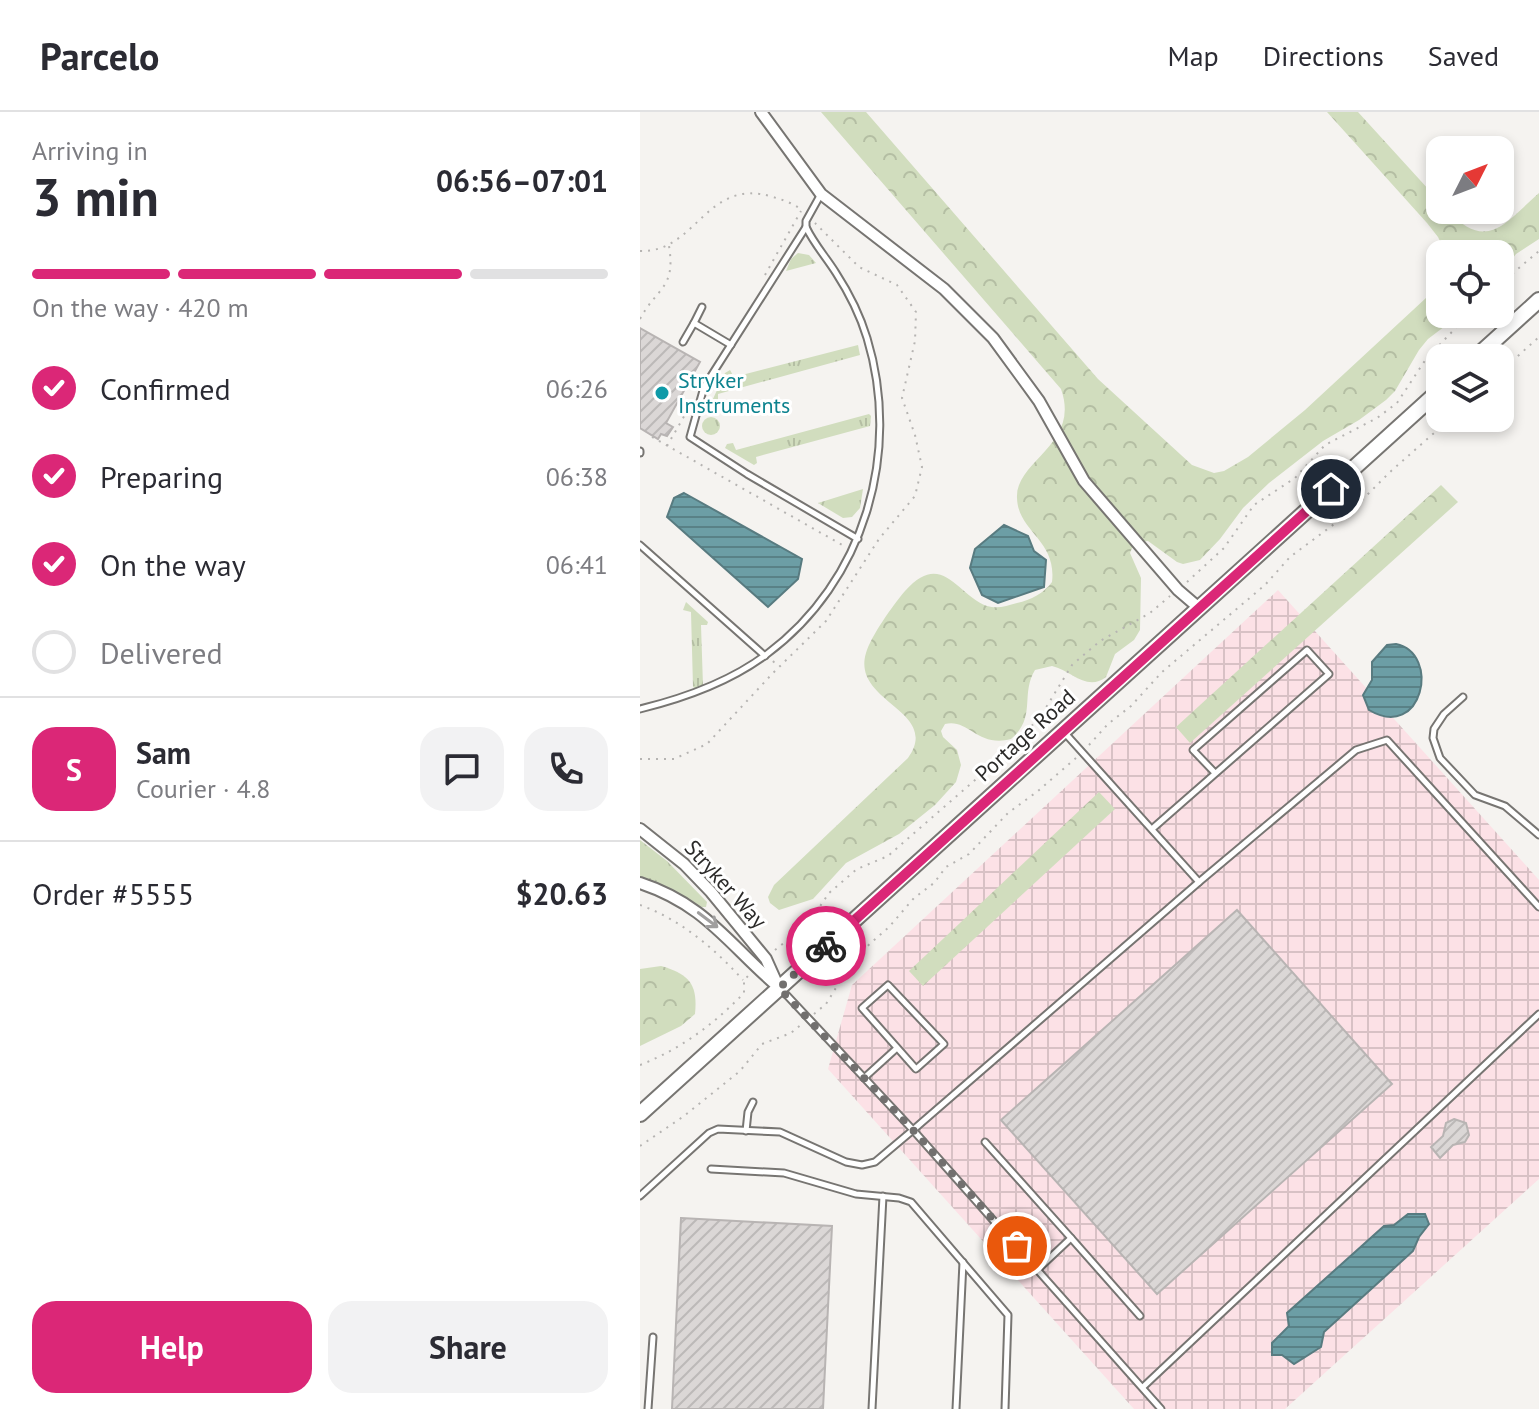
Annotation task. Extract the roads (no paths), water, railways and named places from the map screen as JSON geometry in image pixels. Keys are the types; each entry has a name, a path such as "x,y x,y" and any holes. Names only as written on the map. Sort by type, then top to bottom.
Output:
{"main road":[{"path":"1490,344 1539,300"},
{"name":"Portage Road","path":"640,1114 1426,403"}],"street":[{"path":"761,112 821,194 944,289 993,338 1039,401 1084,481 1178,590 1199,608"},
{"name":"Stryker Way","path":"640,829 684,864 766,959 779,988"},
{"name":"Stryker Way","path":"640,883 684,902 706,918 779,988"}],"lane":[{"path":"821,194 806,227 704,387 690,437 858,539"},
{"path":"640,709 698,693 765,656 806,619 836,580 858,539 878,469 881,415 877,387 868,340 855,307 806,227"},
{"path":"683,342 702,307"},
{"path":"694,323 731,345"},
{"path":"640,545 765,656"},
{"path":"1152,829 1329,674 1307,650 1193,750 1215,773"},
{"path":"1463,697 1444,714 1434,729 1433,738 1440,758 1475,795 1505,806 1539,835"},
{"path":"1063,731 1199,882"},
{"path":"640,1196 709,1133 718,1129 780,1132 846,1162 862,1165 875,1162 1356,750 1387,740 1539,907"},
{"path":"888,985 944,1044 916,1069 897,1048 862,1008 888,985"},
{"path":"779,988 913,1130 1161,1409"},
{"path":"1143,1387 1539,1014"},
{"path":"864,1078 897,1048"},
{"path":"746,1131 748,1112 753,1102"},
{"path":"985,1142 1140,1316"},
{"path":"711,1169 784,1173 856,1194 911,1202 1008,1315 1005,1409"},
{"path":"872,1409 883,1196"},
{"path":"1037,1270 1071,1238"},
{"path":"956,1409 963,1260"},
{"path":"648,1409 653,1337"},
{"path":"640,1389 649,1389"}],"water":[{"path":"684,493 802,559 798,579 768,607 667,517 674,498"},
{"path":"1004,525 1028,536 1034,551 1046,560 1044,587 998,603 982,595 970,568 975,549"},
{"path":"1396,644 1410,651 1418,663 1420,692 1413,706 1402,714 1388,717 1369,710 1363,695 1372,680 1372,662 1387,645"},
{"path":"1408,1214 1425,1214 1429,1224 1413,1251 1324,1332 1321,1347 1294,1364 1282,1355 1272,1355 1272,1343 1289,1326 1287,1313 1384,1226 1394,1225"}],"place":[{"name":"Stryker Instruments","path":"662,393"}]}
